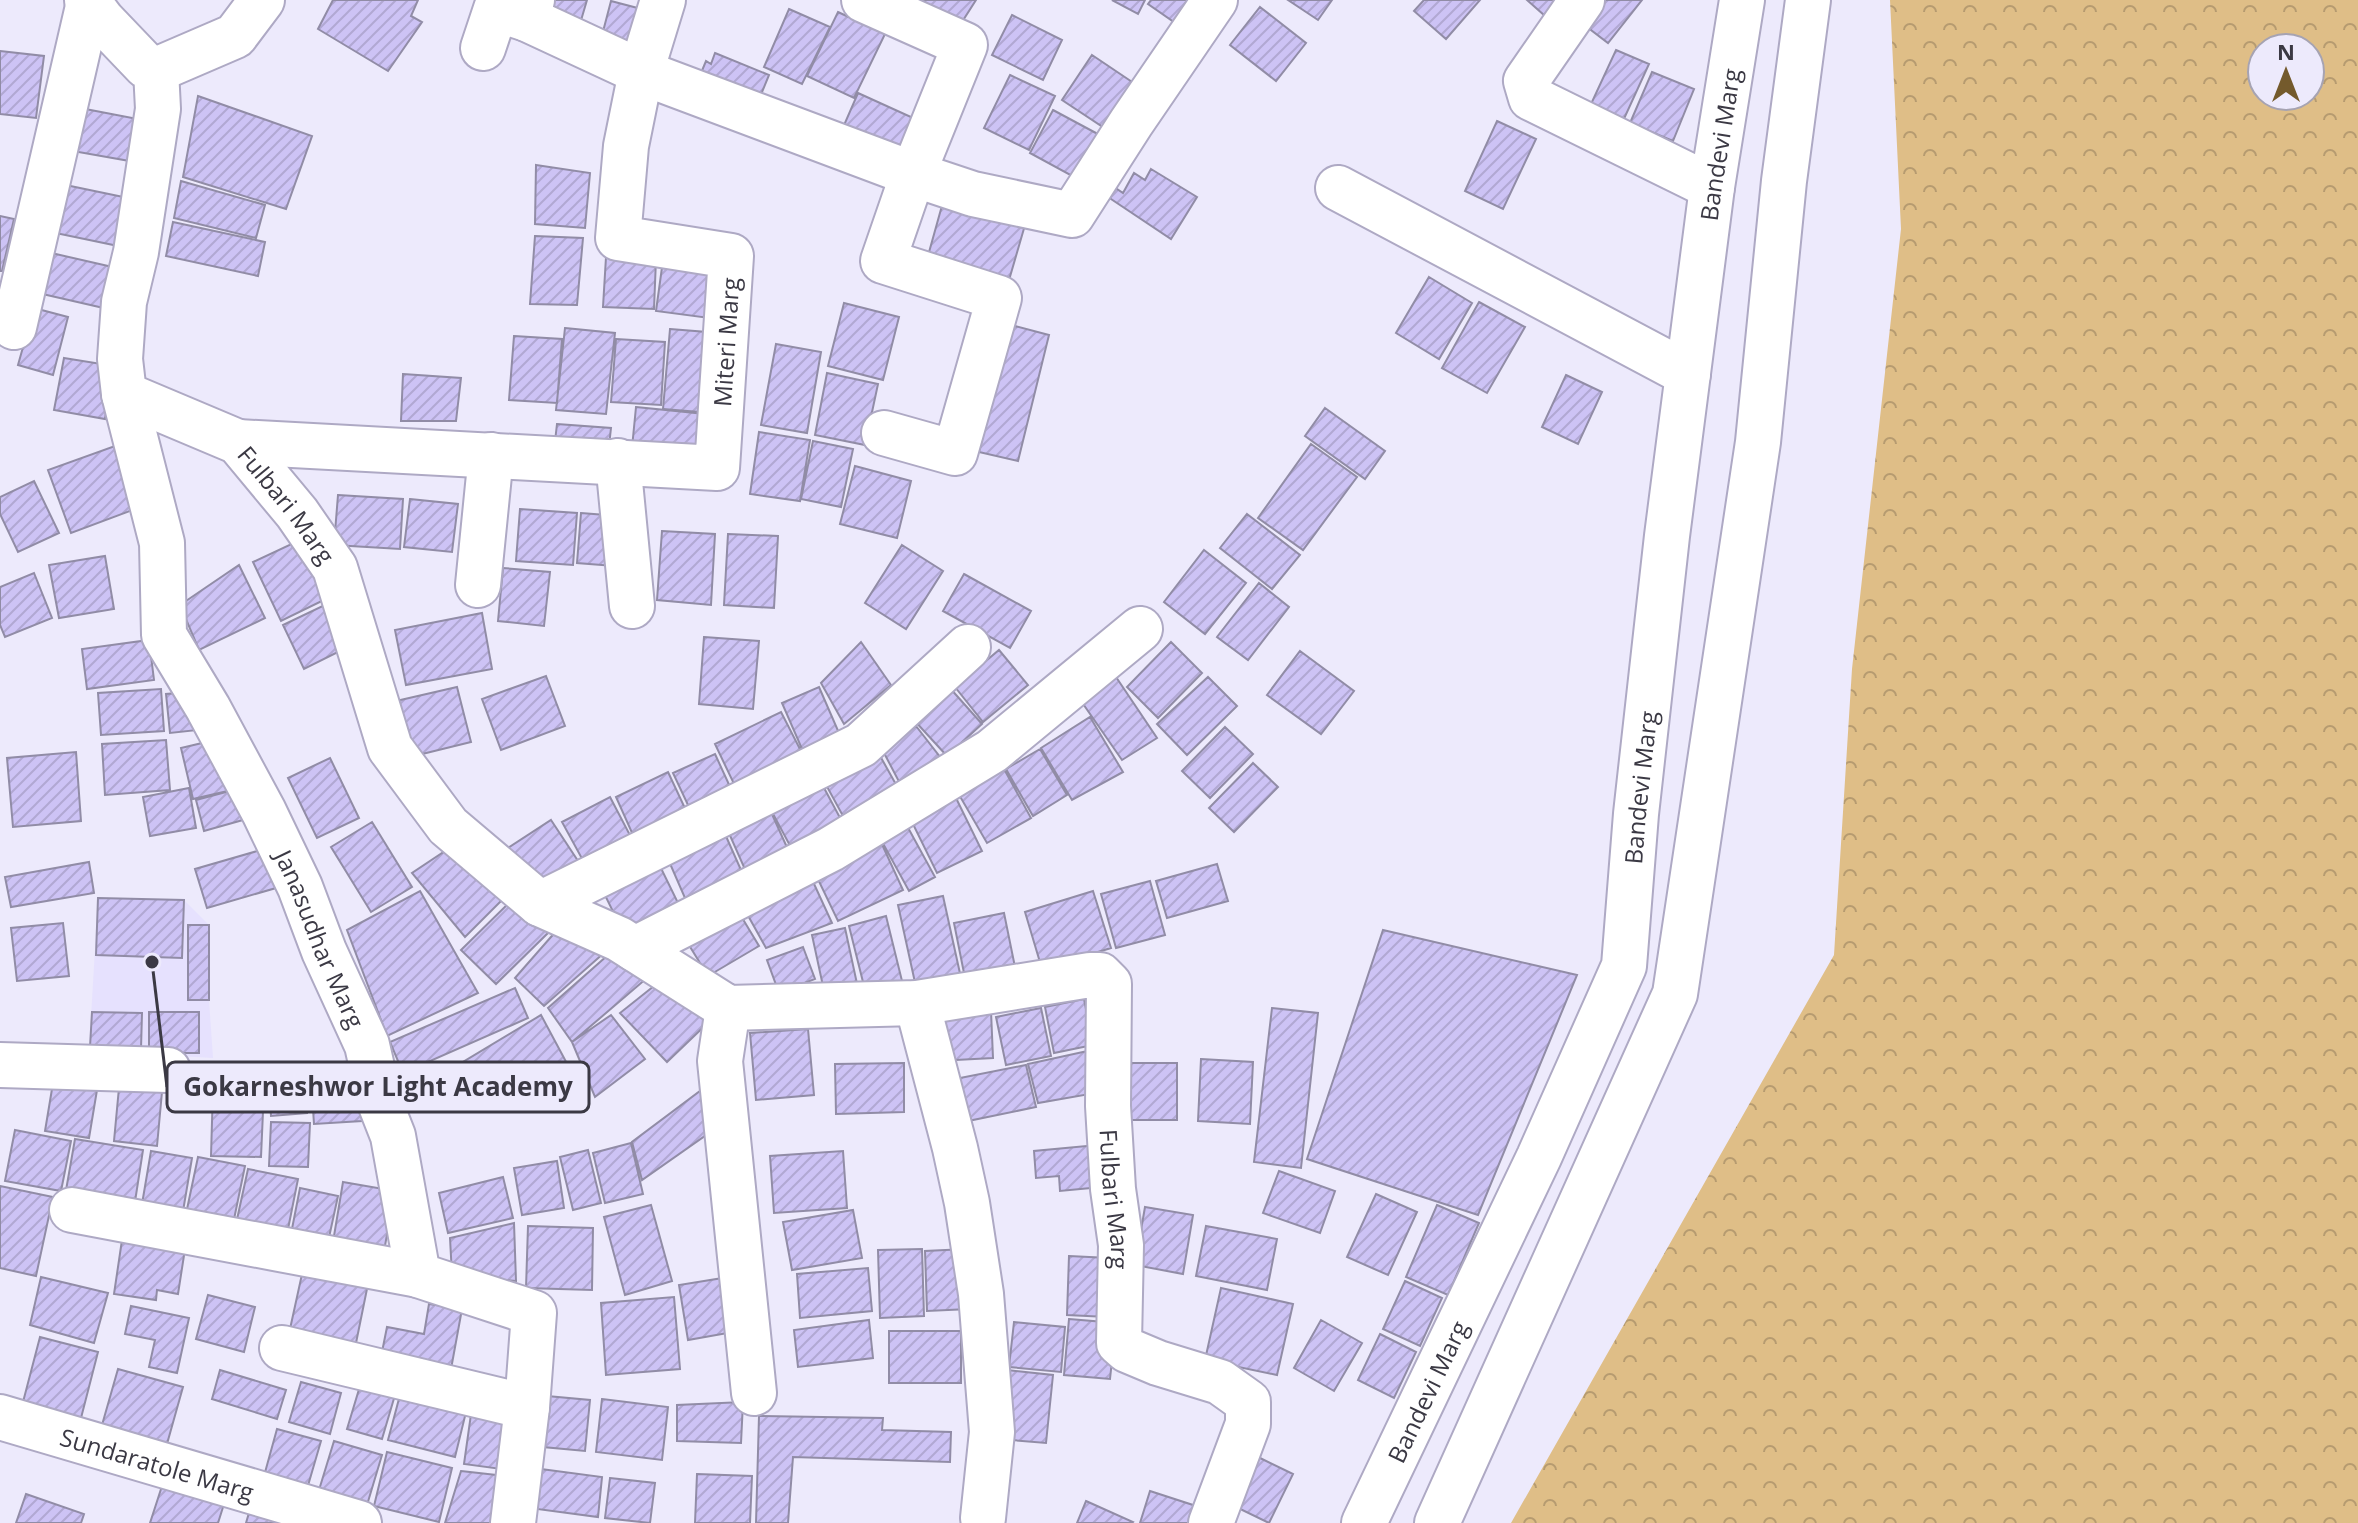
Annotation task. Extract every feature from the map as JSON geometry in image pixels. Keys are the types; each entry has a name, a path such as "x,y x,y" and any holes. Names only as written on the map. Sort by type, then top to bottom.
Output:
{"street":[{"path":"88,1 146,66 156,70 235,36 262,0"},
{"name":"Miteri Marg","path":"238,442 717,468 731,256 618,238 626,146 641,72 663,0"},
{"path":"864,0 965,45 913,174 883,261 999,298 955,453 884,433"},
{"path":"483,48 496,9 530,10 641,72 973,194 1072,215 1215,0"},
{"path":"1582,0 1526,81 1531,98 1712,187"},
{"name":"Bandevi Marg","path":"1364,1523 1539,1157 1624,966 1638,799 1667,536 1712,187 1742,0"},
{"path":"1437,1523 1675,994 1758,442 1784,181 1808,0"},
{"path":"14,327 88,1"},
{"path":"124,394 120,359 124,302 136,252 158,109 156,70"},
{"path":"1338,188 1688,374"},
{"name":"Fulbari Marg","path":"124,394 238,442 297,513 335,568 390,748 448,826 540,904 619,939 728,1008 917,1003 1090,975 1100,975 1109,984 1108,1106 1113,1189 1121,1245 1119,1343 1127,1350 1158,1363 1220,1382 1248,1402 1248,1424 1211,1523"},
{"name":"Janasudhar Marg","path":"124,394 162,543 164,635 208,708 264,812 300,887 324,951 367,1045 380,1103 393,1136 418,1275"},
{"path":"478,585 491,455"},
{"path":"618,461 632,606"},
{"path":"635,949 831,849 992,751 1140,629"},
{"path":"540,904 861,745 968,647"},
{"path":"917,1003 955,1148 981,1294 992,1432 983,1518"},
{"path":"728,1008 720,1061 754,1393"},
{"path":"0,1065 168,1070"},
{"path":"72,1210 418,1275 534,1313 513,1523"},
{"path":"282,1348 527,1407"},
{"name":"Sundaratole Marg","path":"0,1417 359,1523"}],"shaded area":[{"path":"98,898 184,900 209,925 213,1058 89,1051"}],"green space":[{"path":"1890,0 2358,0 2358,1523 1511,1523 1834,955 1852,669 1901,229"}],"building":[{"path":"333,0 418,0 411,16 422,22 388,71 318,29"},
{"path":"540,0 587,0 577,34"},
{"path":"922,0 976,0 960,25"},
{"path":"1112,0 1145,0 1138,14"},
{"path":"1151,0 1203,0 1184,29 1148,4"},
{"path":"1288,0 1332,0 1318,20"},
{"path":"1424,0 1480,0 1446,39 1414,11"},
{"path":"1527,0 1558,0 1544,15"},
{"path":"1587,0 1642,0 1608,43 1574,17"},
{"path":"611,1 649,11 637,53 600,43"},
{"path":"1260,7 1306,43 1276,81 1230,45"},
{"path":"789,9 830,27 802,84 764,67"},
{"path":"838,12 885,34 854,98 807,76"},
{"path":"1012,15 1062,40 1043,80 992,55"},
{"path":"1616,50 1649,64 1618,132 1585,117"},
{"path":"0,51 44,56 36,118 0,114"},
{"path":"715,53 769,75 760,97 696,85 706,61 711,64"},
{"path":"1092,55 1147,92 1118,137 1062,100"},
{"path":"1652,72 1694,89 1673,141 1630,123"},
{"path":"1010,75 1055,96 1029,150 984,128"},
{"path":"858,93 922,122 902,167 838,139"},
{"path":"198,96 312,136 286,209 183,177"},
{"path":"75,107 148,121 141,163 67,150"},
{"path":"1053,110 1109,140 1085,183 1030,153"},
{"path":"1497,121 1536,139 1503,209 1465,191"},
{"path":"536,165 590,173 585,228 535,224"},
{"path":"1151,169 1197,197 1171,239 1108,197 1114,187 1123,193 1134,173 1145,180"},
{"path":"181,181 265,205 256,238 174,218"},
{"path":"56,183 133,199 123,247 46,231"},
{"path":"943,202 1025,225 1007,287 926,263"},
{"path":"0,216 14,219 2,271 0,271"},
{"path":"173,222 265,242 258,276 166,256"},
{"path":"535,236 583,238 577,305 530,304"},
{"path":"47,252 117,268 108,309 38,293"},
{"path":"606,257 656,259 654,309 603,307"},
{"path":"663,260 716,267 709,318 656,311"},
{"path":"1429,277 1472,303 1439,359 1396,333"},
{"path":"1479,302 1525,327 1487,393 1442,368"},
{"path":"844,303 899,317 883,380 828,366"},
{"path":"34,308 68,317 53,375 18,365"},
{"path":"1011,325 1049,335 1018,461 979,452"},
{"path":"565,328 615,333 606,414 556,410"},
{"path":"670,329 719,333 712,413 663,409"},
{"path":"514,336 562,339 557,403 509,400"},
{"path":"616,339 665,342 661,405 611,402"},
{"path":"776,344 821,352 807,433 761,425"},
{"path":"64,358 114,366 105,419 54,410"},
{"path":"827,373 878,384 865,445 815,435"},
{"path":"403,374 461,378 456,421 401,421"},
{"path":"1566,375 1602,392 1578,444 1542,427"},
{"path":"636,407 705,414 700,465 631,458"},
{"path":"1325,408 1385,451 1365,479 1305,436"},
{"path":"557,424 611,428 608,455 554,450"},
{"path":"759,432 810,440 800,501 750,494"},
{"path":"813,441 853,449 841,507 801,499"},
{"path":"1311,444 1357,477 1303,550 1258,518"},
{"path":"115,446 138,508 71,533 48,470"},
{"path":"855,466 911,481 897,538 840,524"},
{"path":"34,481 59,533 18,552 0,514 0,497"},
{"path":"338,495 403,499 400,549 334,545"},
{"path":"410,499 458,504 452,552 404,547"},
{"path":"520,509 577,513 573,565 516,561"},
{"path":"581,513 618,516 614,566 577,563"},
{"path":"1247,514 1300,555 1272,589 1220,548"},
{"path":"662,531 715,534 711,605 657,600"},
{"path":"728,534 778,536 774,608 724,605"},
{"path":"300,540 328,598 281,621 253,562"},
{"path":"902,545 943,571 906,629 865,603"},
{"path":"1204,550 1246,583 1205,634 1164,602"},
{"path":"105,556 114,609 59,618 49,565"},
{"path":"239,565 265,618 199,650 180,605"},
{"path":"503,568 550,572 544,626 498,621"},
{"path":"34,573 52,618 5,637 0,625 0,587"},
{"path":"964,574 1031,611 1010,648 943,611"},
{"path":"1259,583 1289,607 1248,660 1217,637"},
{"path":"333,601 354,644 304,669 283,625"},
{"path":"482,613 492,669 406,685 395,630"},
{"path":"704,637 759,641 753,709 699,704"},
{"path":"149,640 154,680 87,689 82,649"},
{"path":"861,642 891,685 844,724 821,683"},
{"path":"1171,642 1202,673 1158,718 1127,687"},
{"path":"999,650 1028,685 983,722 955,687"},
{"path":"1300,651 1354,691 1321,734 1267,695"},
{"path":"1114,674 1157,738 1122,760 1079,698"},
{"path":"546,676 565,726 501,750 482,699"},
{"path":"1208,677 1237,706 1187,755 1157,724"},
{"path":"457,687 471,742 410,757 396,701"},
{"path":"819,687 839,733 802,749 782,703"},
{"path":"949,687 982,724 947,756 913,719"},
{"path":"161,689 164,731 101,735 98,693"},
{"path":"190,692 207,729 170,733 166,694"},
{"path":"781,712 802,753 735,786 715,744"},
{"path":"1090,717 1123,772 1072,800 1041,748"},
{"path":"916,726 951,771 906,795 883,751"},
{"path":"1225,727 1253,754 1210,798 1182,771"},
{"path":"219,739 232,790 193,799 181,748"},
{"path":"166,740 170,790 105,795 102,744"},
{"path":"1040,749 1067,795 1033,816 1006,769"},
{"path":"76,752 81,821 13,827 7,758"},
{"path":"715,754 737,802 695,820 673,773"},
{"path":"879,754 903,797 849,827 825,783"},
{"path":"330,758 359,818 317,838 288,778"},
{"path":"1253,763 1278,787 1234,832 1209,808"},
{"path":"1004,769 1031,818 987,843 958,793"},
{"path":"668,772 690,819 637,844 616,797"},
{"path":"823,786 846,829 795,855 772,812"},
{"path":"189,788 196,828 150,836 143,797"},
{"path":"241,788 250,818 204,831 196,800"},
{"path":"955,796 982,851 937,873 910,818"},
{"path":"610,797 633,841 586,866 562,822"},
{"path":"771,812 790,854 747,874 728,831"},
{"path":"551,820 582,867 539,895 508,848"},
{"path":"372,822 412,887 371,912 331,847"},
{"path":"906,824 935,877 909,891 880,838"},
{"path":"725,834 745,879 688,905 668,859"},
{"path":"880,840 903,890 838,921 814,871"},
{"path":"454,845 506,896 465,937 412,873"},
{"path":"271,847 283,886 207,908 195,869"},
{"path":"656,858 679,905 623,932 600,885"},
{"path":"89,862 94,893 11,907 5,877"},
{"path":"1217,864 1228,901 1167,918 1156,881"},
{"path":"809,873 832,923 766,948 741,903"},
{"path":"1150,881 1165,935 1116,948 1101,894"},
{"path":"420,891 478,993 387,1036 347,930"},
{"path":"1093,891 1111,948 1042,969 1025,912"},
{"path":"943,896 961,978 916,987 898,905"},
{"path":"98,898 184,900 182,958 96,955"},
{"path":"512,900 549,932 496,984 461,950"},
{"path":"735,906 759,946 708,976 684,937"},
{"path":"1004,913 1015,967 965,978 954,923"},
{"path":"886,916 903,985 866,994 849,926"},
{"path":"63,923 69,976 17,981 11,928"},
{"path":"188,925 209,925 209,1000 188,1000"},
{"path":"845,928 859,993 826,1000 812,935"},
{"path":"557,930 605,952 544,1006 515,978"},
{"path":"1383,930 1577,975 1478,1215 1307,1159"},
{"path":"803,947 815,979 779,993 767,960"},
{"path":"608,955 647,978 572,1042 548,1008"},
{"path":"664,978 715,1016 667,1062 620,1013"},
{"path":"515,988 528,1018 403,1073 390,1042"},
{"path":"1084,999 1093,1045 1054,1053 1045,1007"},
{"path":"1041,1008 1051,1056 1006,1065 996,1017"},
{"path":"1272,1008 1318,1013 1301,1168 1254,1162"},
{"path":"991,1011 993,1058 937,1061 934,1015"},
{"path":"92,1012 142,1013 141,1049 90,1047"},
{"path":"149,1012 199,1012 199,1053 149,1053"},
{"path":"541,1015 579,1086 507,1112 496,1104 471,1111 453,1068"},
{"path":"611,1015 645,1059 595,1097 572,1042"},
{"path":"808,1029 814,1095 756,1100 750,1033"},
{"path":"1092,1050 1090,1094 1038,1103 1028,1064"},
{"path":"1201,1059 1253,1062 1250,1124 1198,1121"},
{"path":"359,1061 362,1121 314,1124 310,1064"},
{"path":"904,1063 904,1112 836,1114 835,1064"},
{"path":"1126,1063 1177,1063 1177,1120 1126,1120"},
{"path":"1026,1065 1036,1107 968,1121 955,1079"},
{"path":"305,1070 307,1113 271,1116 268,1072"},
{"path":"54,1077 98,1084 89,1138 45,1131"},
{"path":"120,1077 163,1081 157,1146 114,1141"},
{"path":"708,1085 719,1126 642,1180 632,1142"},
{"path":"213,1088 264,1089 261,1157 211,1156"},
{"path":"271,1122 310,1123 308,1167 269,1166"},
{"path":"15,1130 71,1141 61,1191 5,1181"},
{"path":"75,1139 143,1150 134,1208 65,1196"},
{"path":"631,1143 643,1194 605,1203 593,1153"},
{"path":"1097,1145 1101,1187 1060,1191 1059,1176 1036,1178 1034,1151"},
{"path":"588,1150 601,1203 573,1210 560,1157"},
{"path":"151,1151 192,1158 182,1217 141,1210"},
{"path":"843,1151 847,1208 774,1213 770,1156"},
{"path":"198,1157 245,1166 233,1224 186,1214"},
{"path":"557,1161 564,1208 522,1215 514,1168"},
{"path":"248,1169 298,1179 287,1234 236,1224"},
{"path":"1279,1171 1335,1191 1320,1233 1263,1213"},
{"path":"503,1177 513,1218 448,1233 439,1193"},
{"path":"343,1182 395,1191 384,1251 333,1242"},
{"path":"0,1186 53,1197 36,1276 0,1268"},
{"path":"300,1188 338,1196 328,1242 291,1234"},
{"path":"1376,1194 1417,1212 1388,1275 1347,1257"},
{"path":"651,1205 672,1281 625,1295 604,1217"},
{"path":"1437,1205 1479,1223 1448,1295 1406,1277"},
{"path":"1145,1207 1193,1215 1183,1274 1135,1265"},
{"path":"853,1210 862,1258 792,1270 783,1222"},
{"path":"514,1223 516,1281 452,1275 450,1238"},
{"path":"528,1226 593,1228 592,1290 526,1288"},
{"path":"1206,1226 1277,1239 1267,1290 1196,1276"},
{"path":"122,1240 185,1249 178,1294 157,1290 156,1300 114,1294"},
{"path":"922,1249 924,1316 880,1318 878,1250"},
{"path":"966,1249 969,1309 927,1311 925,1251"},
{"path":"1069,1256 1109,1258 1107,1317 1067,1315"},
{"path":"304,1265 369,1279 356,1343 290,1329"},
{"path":"868,1268 872,1311 800,1318 797,1274"},
{"path":"41,1277 108,1293 94,1343 30,1325"},
{"path":"729,1277 739,1331 688,1340 679,1285"},
{"path":"1405,1281 1442,1298 1420,1346 1383,1329"},
{"path":"1221,1288 1293,1304 1277,1375 1205,1360"},
{"path":"208,1295 255,1307 244,1352 196,1339"},
{"path":"674,1297 680,1369 606,1375 601,1303"},
{"path":"429,1304 462,1309 449,1380 379,1367 387,1327 424,1334"},
{"path":"131,1306 189,1318 177,1373 149,1367 155,1340 125,1334"},
{"path":"1069,1319 1116,1323 1110,1379 1064,1375"},
{"path":"869,1320 873,1358 798,1367 794,1330"},
{"path":"1321,1320 1362,1343 1334,1391 1294,1368"},
{"path":"1014,1322 1065,1327 1061,1372 1009,1367"},
{"path":"889,1331 961,1331 961,1383 889,1383"},
{"path":"1380,1334 1416,1352 1394,1398 1358,1380"},
{"path":"40,1337 98,1352 81,1418 23,1402"},
{"path":"118,1369 183,1387 165,1451 100,1432"},
{"path":"220,1370 286,1390 277,1419 212,1399"},
{"path":"1007,1370 1053,1375 1046,1443 1000,1439"},
{"path":"301,1382 341,1393 330,1434 289,1422"},
{"path":"360,1386 395,1395 382,1439 347,1429"},
{"path":"400,1395 466,1412 455,1457 388,1440"},
{"path":"547,1396 590,1400 585,1451 543,1447"},
{"path":"602,1399 668,1407 662,1460 596,1452"},
{"path":"743,1402 741,1443 677,1441 677,1405"},
{"path":"471,1414 509,1419 501,1469 464,1464"},
{"path":"759,1416 883,1418 882,1430 951,1432 950,1462 793,1457 788,1523 756,1523"},
{"path":"277,1429 321,1441 307,1489 264,1476"},
{"path":"334,1441 382,1455 367,1505 319,1490"},
{"path":"387,1452 452,1468 439,1522 374,1506"},
{"path":"1258,1457 1293,1474 1269,1523 1234,1506"},
{"path":"541,1469 602,1477 598,1517 537,1509"},
{"path":"461,1471 515,1477 505,1523 445,1523"},
{"path":"697,1474 752,1476 750,1523 695,1523"},
{"path":"610,1478 655,1483 650,1523 605,1518"},
{"path":"162,1486 224,1504 218,1523 150,1523"},
{"path":"1150,1491 1196,1506 1190,1523 1140,1523"},
{"path":"26,1494 84,1514 81,1523 16,1523"},
{"path":"1086,1501 1133,1522 1077,1523"},
{"path":"251,1506 289,1523 246,1523"}],"place":[{"name":"Gokarneshwor Light Academy","path":"152,962"}]}
